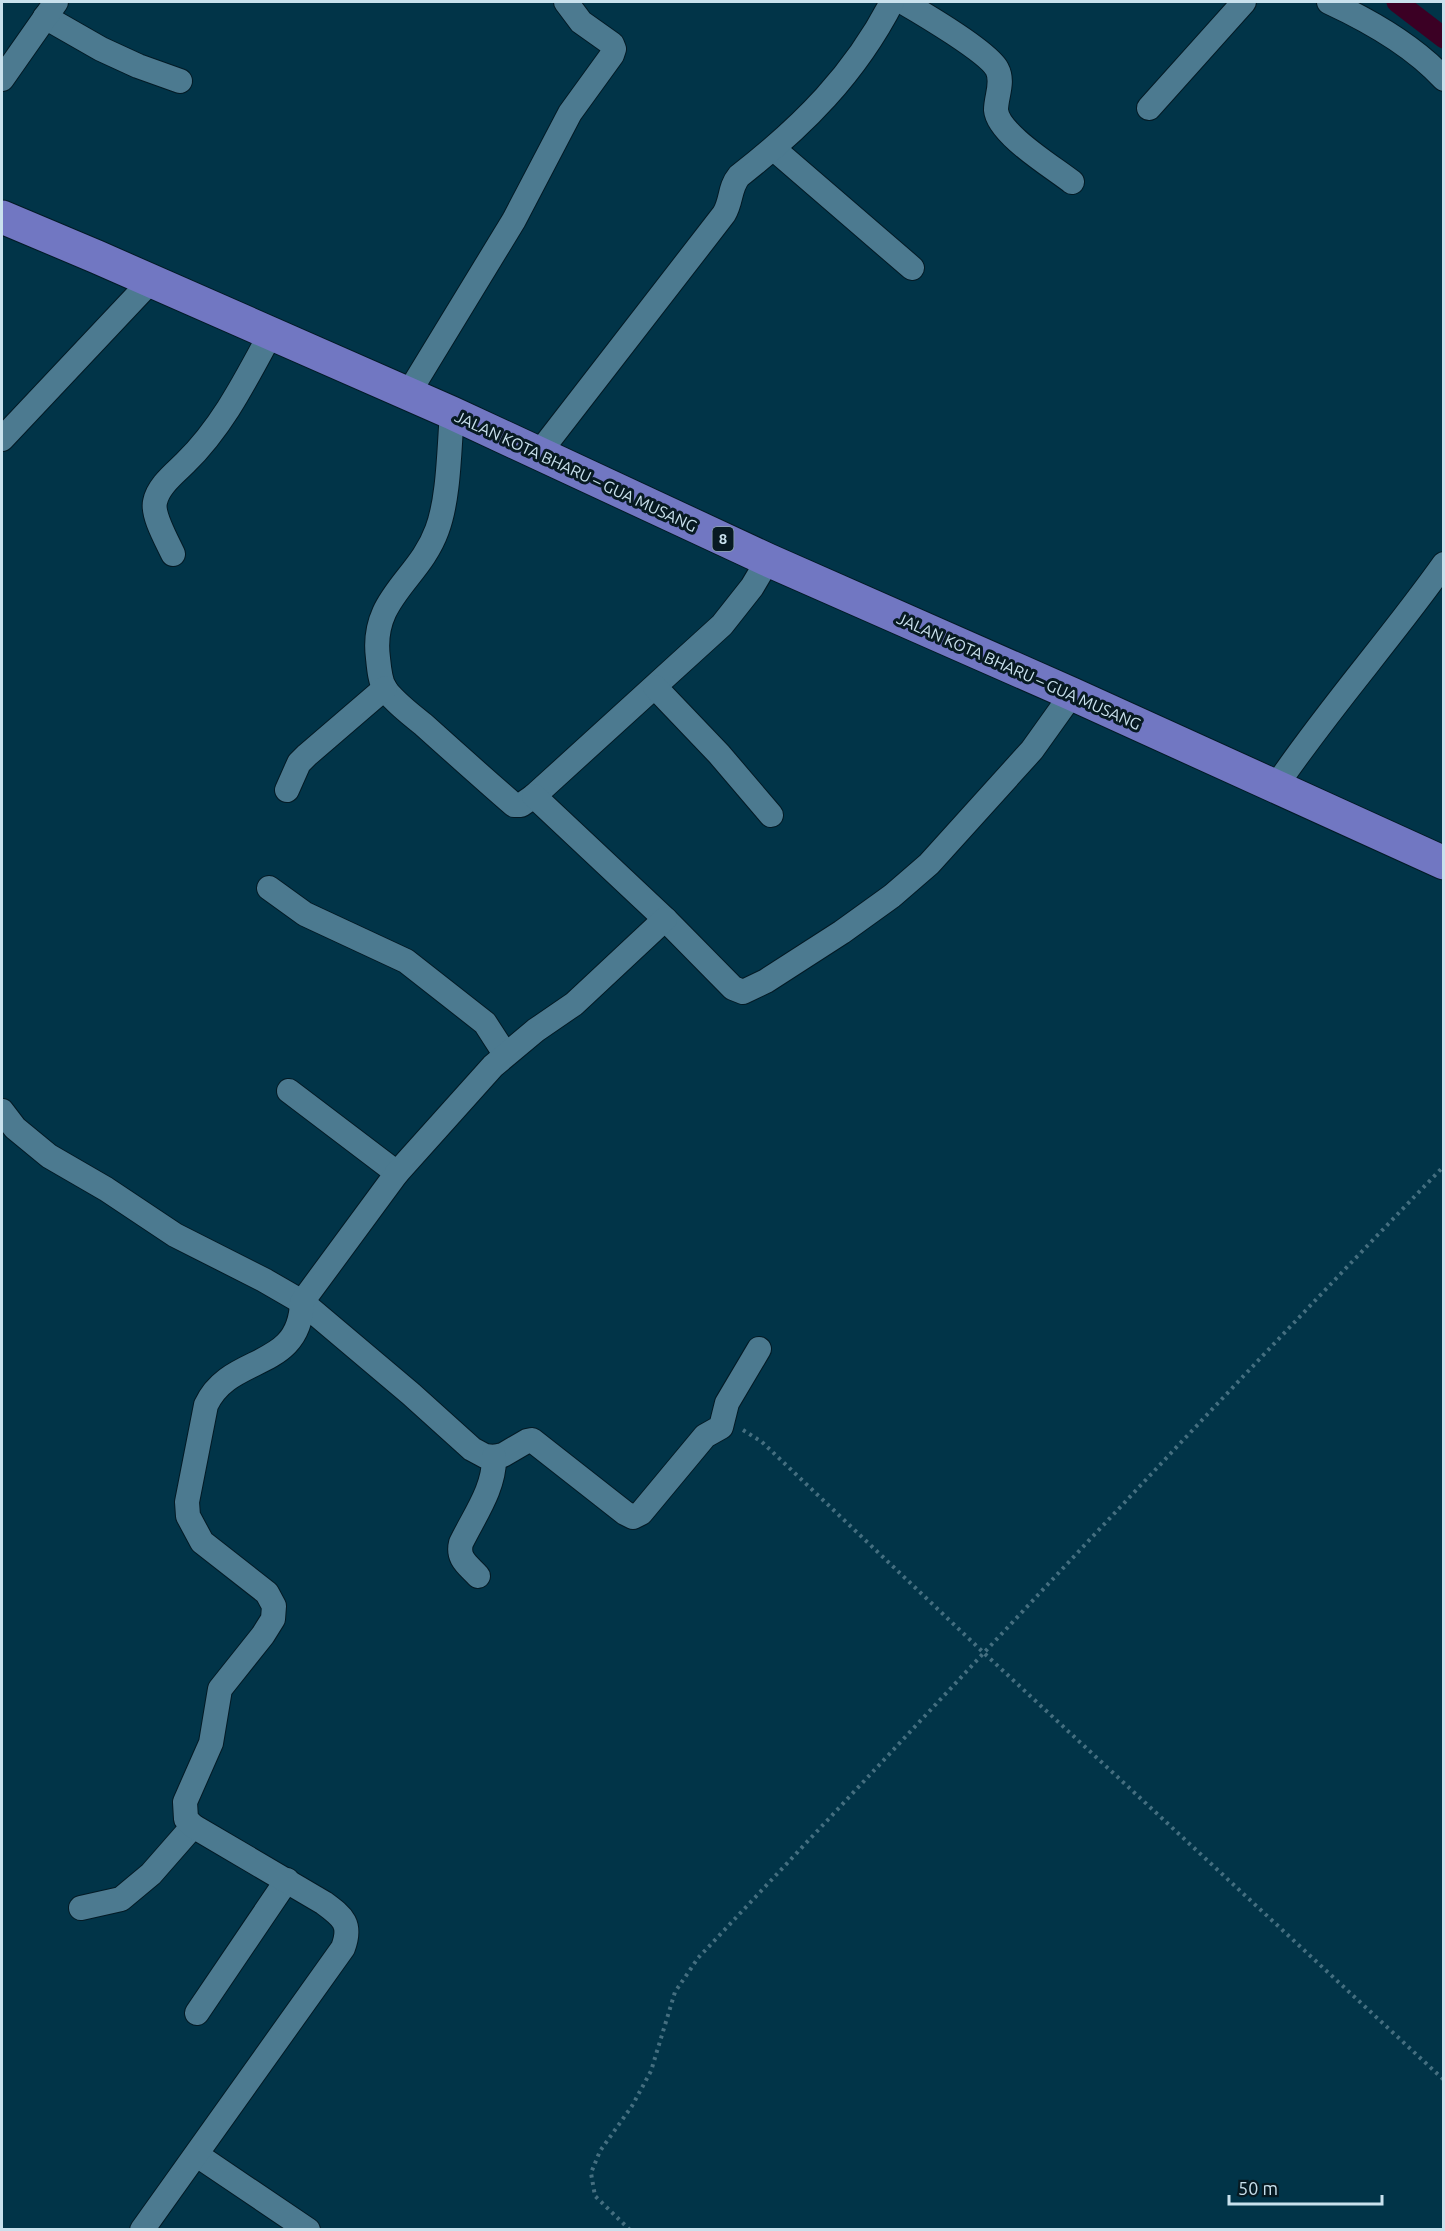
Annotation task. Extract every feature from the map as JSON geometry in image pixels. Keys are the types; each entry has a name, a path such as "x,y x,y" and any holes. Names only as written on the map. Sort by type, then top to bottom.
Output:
{"main road":[{"name":"JALAN KOTA BHARU – GUA MUSANG","path":"2,217 452,413 768,560 1072,694 1443,863"}],"street":[{"path":"408,394 514,220 570,113 612,55 614,49 612,44 581,22 566,2"},
{"path":"539,453 724,214 728,207 733,183 794,131 838,84 859,56 892,2"},
{"path":"903,2 986,56 997,69 1000,82 996,110 999,121 1010,134 1072,182"},
{"path":"1149,108 1244,2"},
{"path":"1329,2 1367,20 1431,65 1443,79"},
{"path":"2,79 51,9 101,49 180,81"},
{"path":"774,149 912,268"},
{"path":"2,439 150,282"},
{"path":"172,554 155,513 154,502 171,476 203,443 224,416 271,333"},
{"path":"452,413 443,507 437,530 426,553 382,613 376,648 385,688 514,805 521,806 534,796 722,625 752,587 768,560"},
{"path":"1276,786 1305,742 1392,634 1443,564"},
{"path":"655,687 719,754 771,815"},
{"path":"287,790 299,764 307,755 385,688"},
{"path":"534,796 665,919 733,988 743,992 766,981 850,926 892,896 929,864 1032,750 1072,694"},
{"path":"269,888 305,914 406,961 485,1023 505,1054"},
{"path":"142,2229 343,1948 348,1936 346,1923 337,1912 193,1826 186,1819 185,1802 212,1743 220,1689 263,1635 273,1619 274,1606 267,1593 202,1542 188,1516 187,1503 206,1405 212,1391 225,1380 284,1348 295,1334 302,1318 302,1302 397,1173 505,1054 574,1004 665,919"},
{"path":"289,1091 397,1173"},
{"path":"2,1111 15,1128 49,1156 106,1189 175,1235 302,1302 472,1449 485,1456 494,1457 503,1455 532,1440 633,1517 642,1514 705,1436 721,1427 727,1403 759,1349"},
{"path":"478,1576 461,1558 459,1551 492,1482 495,1470 494,1457"},
{"path":"81,1908 121,1899 152,1874 193,1826"},
{"path":"197,2013 286,1880"},
{"path":"196,2155 308,2229"}],"path":[{"path":"630,2229 595,2196 591,2173 600,2151 632,2106 651,2071 675,1992 698,1958 985,1654 1260,1356 1443,1166"},
{"path":"721,1427 734,1426 762,1442 985,1654 1443,2080"}],"waterway":[{"path":"1397,2 1444,38"}]}
